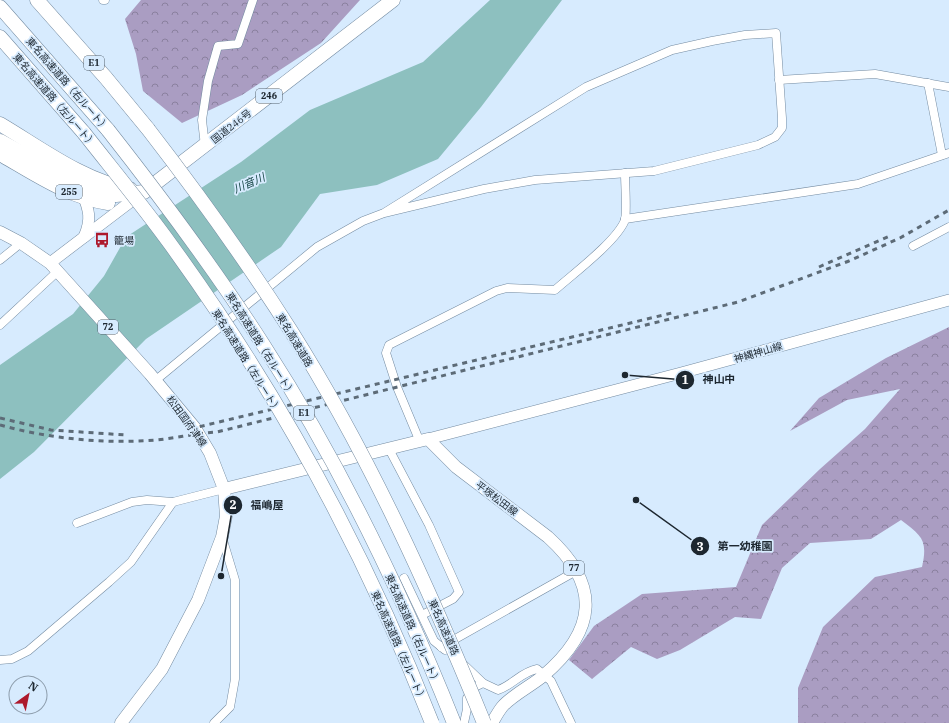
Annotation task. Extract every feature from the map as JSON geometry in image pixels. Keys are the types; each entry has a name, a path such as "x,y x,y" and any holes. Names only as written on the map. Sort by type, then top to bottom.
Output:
{"highway":[{"name":"東名高速道路","path":"37,0 106,78 148,130 243,257 292,332 342,419 387,503 422,577 484,723"},
{"name":"国道246号","path":"144,192 393,0"},
{"name":"東名高速道路（右ルート）","path":"0,7 108,130 151,185 214,272 265,348 315,432 361,517 434,672 454,723"},
{"name":"東名高速道路（左ルート）","path":"0,37 84,133 171,245 249,362 297,442 343,526 381,604 432,723"},
{"path":"0,124 102,181 120,188 144,192"},
{"path":"0,141 80,185 97,192 116,195 144,192"},
{"name":"255","path":"0,154 56,186 85,199 110,204 120,203 144,192"}],"main road":[{"path":"80,185 90,215 89,225 84,238"},
{"path":"54,267 84,238 144,192"},
{"name":"松田国府津線","path":"0,232 21,243 54,267 153,377 198,433 210,453 224,489 226,516 222,537 198,600 162,669 121,723"},
{"name":"神縄神山線","path":"424,440 674,375 949,300"},
{"path":"224,489 424,440"},
{"name":"平塚松田線","path":"424,440 456,467 548,537 560,548 576,571 586,595 587,610 583,626 558,663 502,706 492,723"}],"street":[{"path":"205,146 202,120 218,46 238,44 250,13 253,0"},
{"path":"153,377 317,247 363,221 384,213 506,185 535,180 654,171 758,145 775,137 782,128 776,33 745,35 672,50 586,87 384,213"},
{"path":"779,80 875,74 949,87"},
{"path":"625,219 858,184 946,154 928,83"},
{"path":"424,440 397,387 386,353 389,345 496,291 507,288 555,290 594,256 616,234 625,219 625,173"},
{"path":"913,246 949,227"},
{"path":"0,260 21,243"},
{"path":"0,325 54,267"},
{"path":"389,449 429,525 459,592 452,599 422,615"},
{"path":"77,523 132,502 147,500 173,502 224,489"},
{"path":"0,660 12,659 28,651 131,562 173,502"},
{"path":"214,723 230,707 235,679 235,580 222,537"},
{"path":"441,647 576,571"},
{"path":"404,578 434,641 483,683 498,690 508,687 528,671 536,669 551,681 571,723"},
{"path":"464,723 467,709 467,698 475,687 483,683"}],"green space":[{"path":"141,0 360,0 321,43 242,95 182,123 143,91 136,54 125,19"},
{"path":"949,327 949,723 798,723 798,688 823,627 875,577 922,567 924,558 924,544 922,539 914,530 901,520 871,539 810,543 782,568 761,619 735,617 680,650 657,659 631,647 592,679 569,660 594,626 642,594 736,587 762,525 820,469 865,429 900,389 847,400 790,431 819,398 886,358"}],"water":[{"name":"川音川","path":"490,0 562,0 481,107 438,159 377,185 320,194 281,247 146,339 34,452 0,479 0,365 73,314 104,276 126,237 241,162 310,110 423,62"}],"railway":[{"path":"0,425 39,434 97,441 157,440 217,432 738,302 849,261 900,238 949,210"},
{"path":"819,267 890,236"},
{"path":"190,429 676,312"},
{"path":"0,418 51,430 126,435"}],"place":[{"name":"籠場","path":"102,240"},
{"name":"神山中","path":"625,375"},
{"name":"第一幼稚園","path":"636,500"},
{"name":"福嶋屋","path":"221,576"}]}
